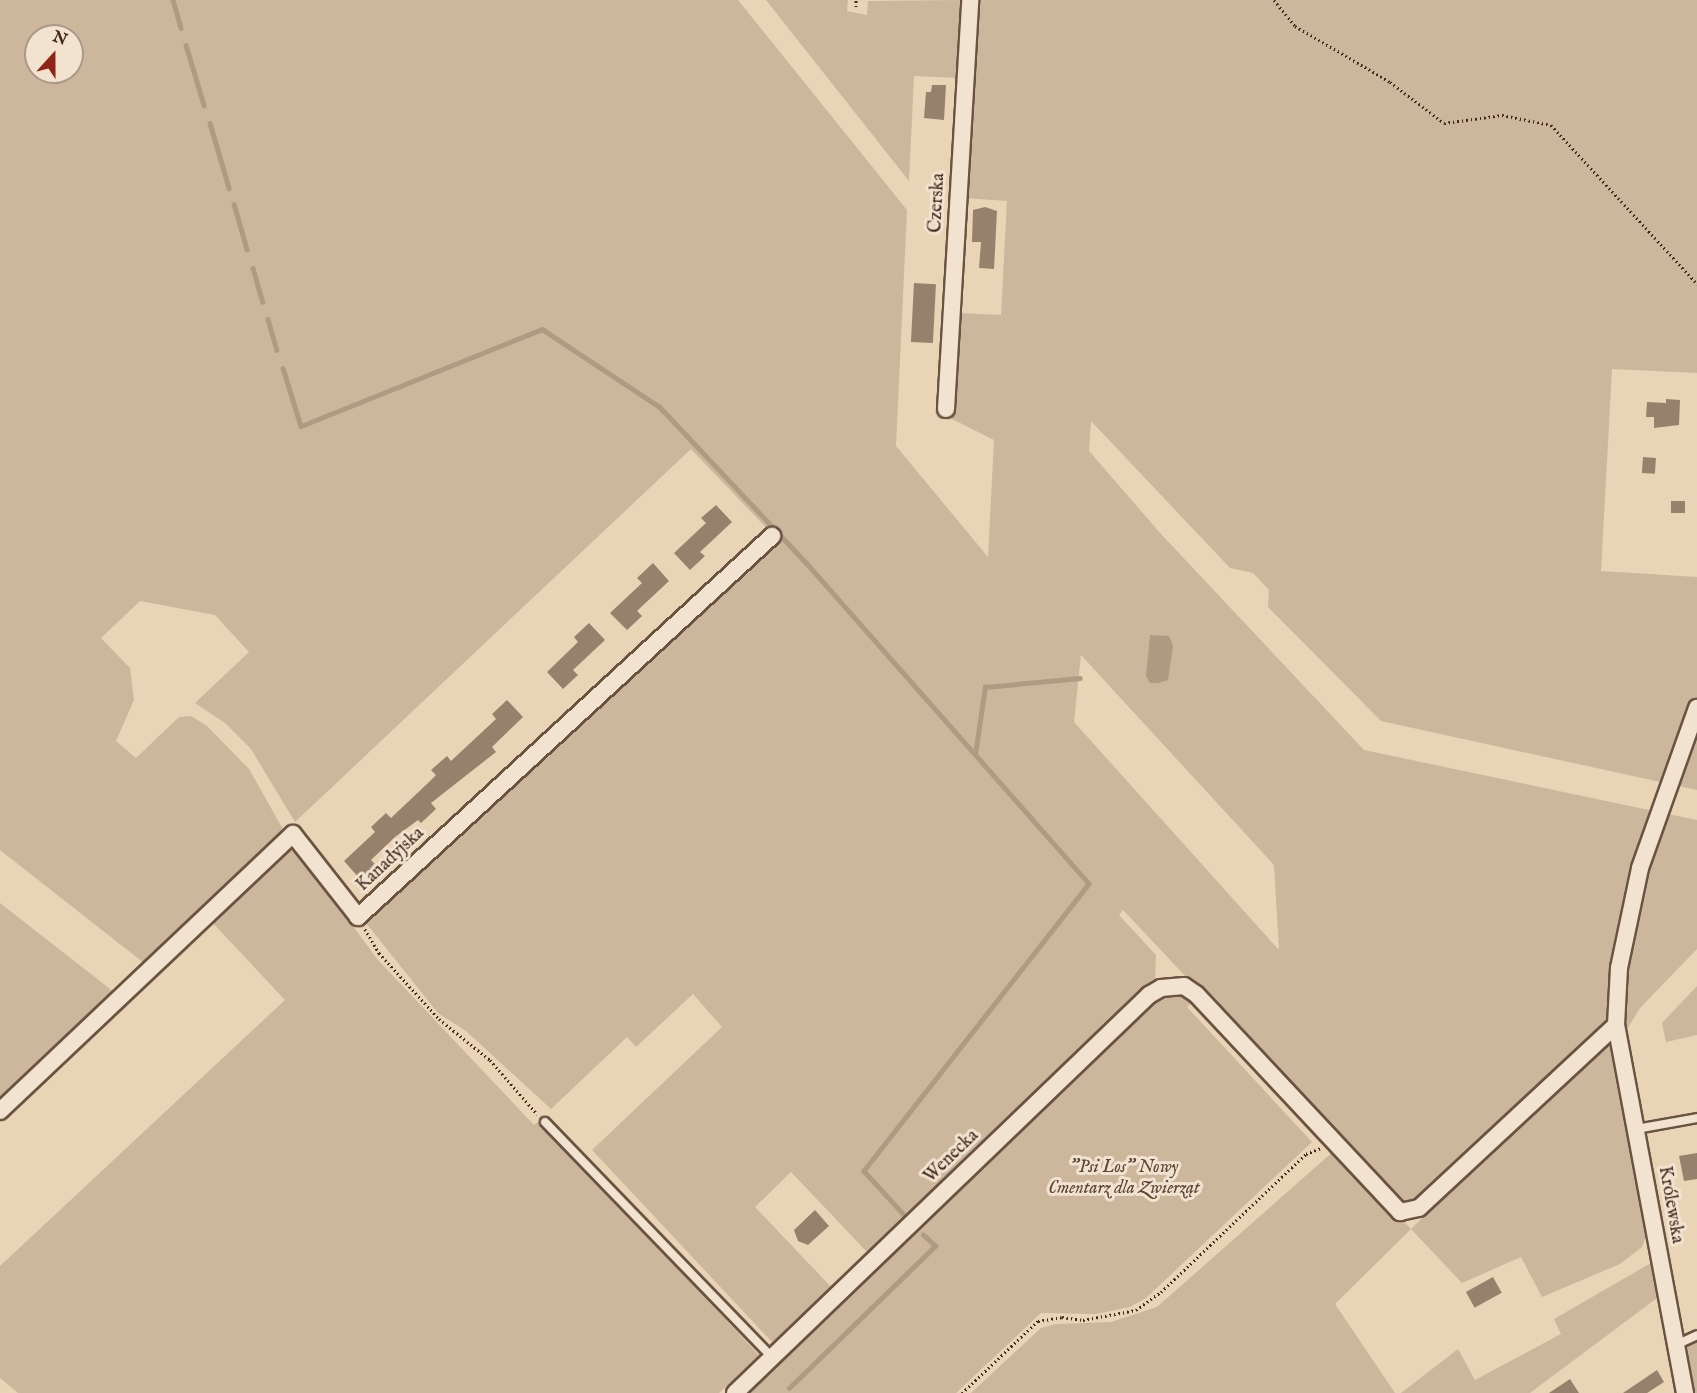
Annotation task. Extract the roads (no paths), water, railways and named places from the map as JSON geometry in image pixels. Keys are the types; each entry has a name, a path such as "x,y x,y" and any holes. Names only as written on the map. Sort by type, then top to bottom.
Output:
{"street":[{"name":"Czerska","path":"946,409 970,0"},
{"name":"Kanadyjska","path":"0,1112 292,834 358,917 772,536"},
{"name":"Królewska","path":"1685,1393 1616,1024 1619,968 1640,868 1697,708"},
{"name":"Wenecka","path":"735,1393 1149,995 1161,988 1184,986 1196,994 1388,1202 1400,1212 1410,1212 1616,1024"}],"lane":[{"path":"1636,1129 1697,1118"},
{"path":"545,1122 771,1356"},
{"path":"1676,1345 1697,1335"}],"waterway":[{"path":"173,0 181,28"},
{"path":"186,45 204,105"},
{"path":"210,123 229,188"},
{"path":"234,204 247,249"},
{"path":"253,268 263,302"},
{"path":"268,319 277,350"},
{"path":"283,368 301,426 542,329 660,407 810,567 1089,884 864,1171 909,1220"},
{"path":"975,754 985,687 1080,678"},
{"path":"789,1388 935,1246 923,1235"}],"park label":[{"name":"\"Psi Los\" Nowy Cmentarz dla Zwierząt","path":"1124,1179"}]}
